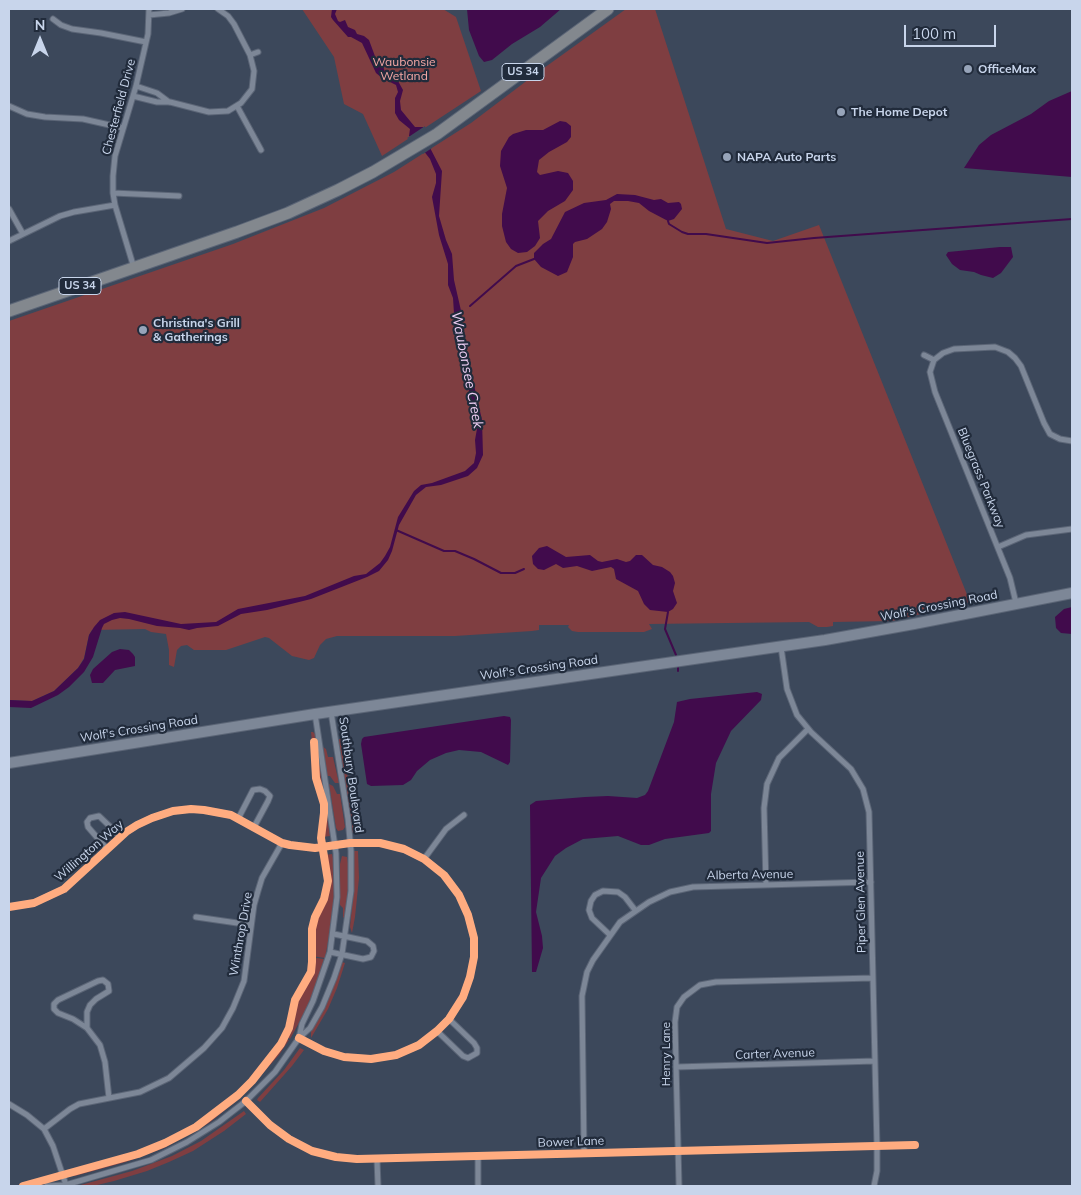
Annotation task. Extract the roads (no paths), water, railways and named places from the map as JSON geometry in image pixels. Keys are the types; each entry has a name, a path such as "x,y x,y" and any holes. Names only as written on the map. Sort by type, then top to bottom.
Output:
{"main road":[{"name":"US 34","path":"9,310 288,213 338,190 437,134 608,9"},
{"name":"Wolf's Crossing Road","path":"9,763 315,714 780,646 914,624 1072,593"}],"street":[{"name":"Chesterfield Drive","path":"134,268 121,229 113,193 116,156 136,86 146,42 150,15 149,9"},
{"path":"150,15 182,9"},
{"path":"133,96 157,102 170,102 209,112 226,112 237,106 249,94 253,84 254,68 250,54 234,24 228,16 218,9"},
{"path":"53,19 61,25 72,29 146,42"},
{"path":"250,54 258,52"},
{"path":"136,86 157,93 170,102"},
{"path":"9,106 27,114 83,119 123,128"},
{"path":"237,106 261,150"},
{"path":"113,193 179,196"},
{"path":"9,241 41,224 74,212 116,205"},
{"path":"9,209 23,234"},
{"path":"924,355 934,360 943,353 954,349 995,348 1008,352 1020,366 1044,424 1054,440 1072,441"},
{"name":"Bluegrass Parkway","path":"934,360 930,372 934,392 998,547 1010,578 1016,603"},
{"path":"998,547 1026,535 1072,530"},
{"name":"Piper Glen Avenue","path":"780,646 790,700 797,715 808,729 847,764 863,789 869,812 877,1146 877,1171 874,1186"},
{"name":"Southbury Boulevard","path":"47,1186 64,1186 151,1160 187,1142 219,1122 246,1101 275,1072 299,1038 310,1028 322,1007 342,954 351,891 348,818 331,712"},
{"name":"Southbury Boulevard","path":"299,1038 302,1024 316,994 330,952 334,934 337,889 335,845 315,714"},
{"path":"766,885 764,808 767,784 778,758 808,729"},
{"path":"238,818 253,790 260,789 265,791 270,796 254,827"},
{"name":"Willington Way","path":"9,907 34,903 64,889 75,881 120,837 144,821 172,812 191,809 231,815 282,843 300,847 315,848 350,843 380,843 392,845 424,859 444,876 459,895 468,915 474,938 474,957 470,977 463,997 449,1019 419,1045 396,1055 371,1059 344,1057 324,1051 299,1038"},
{"path":"424,859 446,829 464,815"},
{"path":"108,849 88,827 87,822 90,818 99,816 120,837"},
{"name":"Winthrop Drive","path":"44,1129 79,1104 140,1092 169,1078 204,1048 222,1028 244,981 251,925 258,891 282,843"},
{"name":"Alberta Avenue","path":"584,1152 582,996 587,972 593,960 620,922 635,910 670,892 693,887 871,882"},
{"path":"610,935 592,918 589,910 590,901 595,895 603,891 618,892 625,897 635,910"},
{"path":"196,917 251,925"},
{"path":"330,952 367,959 374,952 373,946 370,943 334,934"},
{"name":"Henry Lane","path":"678,1186 675,1022 678,1007 684,996 700,985 716,982 873,978"},
{"path":"87,1028 87,1012 90,1005 109,991 108,984 103,980 58,1000 54,1004 54,1009 87,1028 100,1045 105,1062 109,1098"},
{"path":"437,1031 463,1056 468,1058 477,1053 474,1043 449,1019"},
{"name":"Carter Avenue","path":"676,1067 875,1061"},
{"name":"Bower Lane","path":"246,1101 270,1125 289,1139 312,1151 336,1157 478,1156 914,1145"},
{"path":"9,1104 27,1115 44,1129 52,1141 64,1186"},
{"path":"478,1156 478,1186"},
{"path":"377,1158 378,1186"}],"water":[{"name":"Waubonsee Creek","path":"332,9 337,9 335,14 338,21 345,20 348,27 369,40 376,59 383,66 385,72 398,81 403,90 400,101 401,110 415,127 423,127 427,142 442,171 439,216 452,254 454,280 462,315 460,320 460,336 467,354 482,420 483,455 477,468 468,476 441,485 426,487 416,495 399,525 388,560 379,571 311,599 267,610 241,614 218,626 189,630 157,626 129,619 120,618 112,620 104,624 93,657 84,672 69,687 58,695 31,708 9,707 9,700 32,701 54,691 78,668 84,659 89,635 94,627 100,620 114,613 125,612 181,624 216,622 238,609 305,596 354,576 366,574 380,563 385,556 390,547 398,517 414,491 421,485 465,471 474,463 478,423 469,392 465,364 456,344 453,298 448,285 448,264 439,235 432,197 436,183 436,174 430,159 416,141 409,136 410,129 399,120 395,113 395,98 398,92 396,85 376,73 362,43 348,37 333,20 331,17"},
{"path":"467,9 561,9 540,27 512,44 492,60 484,62 479,56 469,30"},
{"path":"1072,91 1072,177 964,168 979,145 991,135 1031,114 1049,101"},
{"path":"560,121 566,122 571,126 571,137 567,142 539,160 537,172 540,175 558,171 568,173 573,181 573,190 565,201 548,211 538,221 540,238 535,246 527,252 518,253 511,249 506,242 502,226 502,214 507,188 500,166 501,151 509,137 513,134 526,130 543,130"},
{"path":"617,194 635,195 654,200 661,199 668,203 679,202 682,209 674,219 668,221 649,211 639,203 614,201 610,204 611,209 607,222 602,229 587,239 573,244 573,257 567,272 558,276 541,267 534,259 534,253 551,239 565,212 584,203 606,200"},
{"path":"1011,247 1013,257 1001,273 993,278 960,270 952,264 946,255 948,252"},
{"path":"547,546 566,557 590,555 602,562 617,559 626,562 636,555 642,555 653,565 662,567 673,576 675,583 673,591 677,603 668,612 650,610 644,604 638,591 616,579 614,569 611,567 592,571 577,566 563,568 556,564 544,570 538,569 533,564 532,556 539,548"},
{"path":"1072,607 1072,634 1061,633 1056,628 1055,617 1064,609"},
{"path":"120,649 129,650 133,654 135,666 115,670 103,683 92,683 90,675 93,669 112,652"},
{"path":"757,692 762,694 761,700 731,731 716,763 711,794 711,831 709,833 665,839 649,845 641,845 618,836 583,839 555,856 541,878 536,912 543,948 536,972 532,972 530,805 536,801 608,796 637,798 645,795 674,722 677,702"},
{"path":"504,716 510,717 511,720 510,762 508,765 481,752 459,750 430,760 417,771 411,780 403,785 371,786 367,784 361,744 364,737"}],"waterway":[{"path":"668,221 669,224 688,234 706,234 767,243 1072,219"},
{"path":"470,306 516,266 534,259"},
{"path":"396,530 444,551 455,551 501,573 515,573 524,569"},
{"path":"668,612 665,629 676,655"},
{"path":"678,666 678,671"}],"place":[{"name":"OfficeMax","path":"968,69"},
{"name":"The Home Depot","path":"841,112"},
{"name":"NAPA Auto Parts","path":"727,157"},
{"name":"Christina's Grill & Gatherings","path":"143,330"}],"park label":[{"name":"Waubonsie Wetland","path":"404,69"}]}
